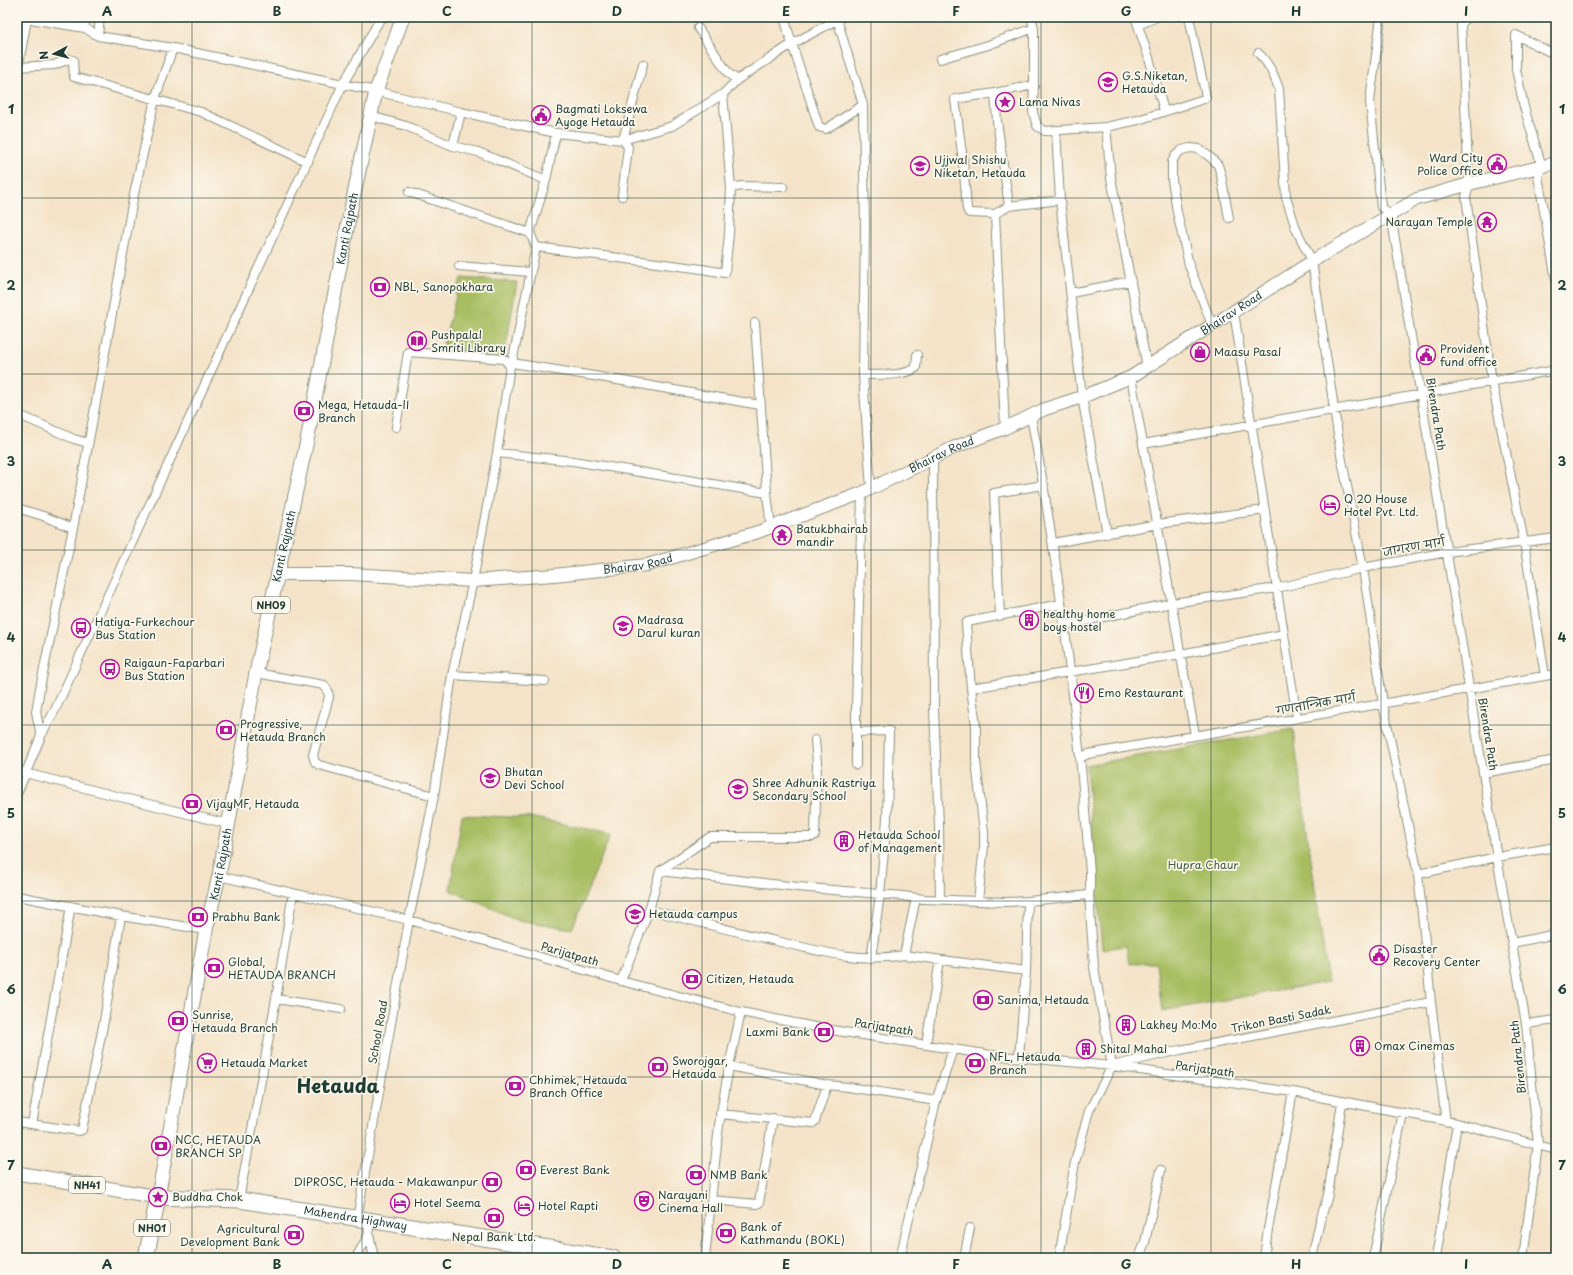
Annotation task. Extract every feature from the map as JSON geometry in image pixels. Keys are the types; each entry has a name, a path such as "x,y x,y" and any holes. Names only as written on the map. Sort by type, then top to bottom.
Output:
{"highway":[{"name":"Mahendra Highway","path":"158,1197 239,1200 365,1224 582,1255 613,1258"},
{"name":"NH01","path":"146,1258 158,1197"}],"main road":[{"name":"Kanti Rajpath","path":"158,1197 206,930 219,876 256,673 309,429 350,213 376,91 403,17"},
{"name":"Bhairav Road","path":"278,574 350,574 473,581 560,575 647,565 771,528 866,491 933,457 1005,428 1045,409 1082,397 1131,377 1312,261 1417,199 1469,184 1556,163"},
{"name":"NH41","path":"17,1173 158,1197"}],"street":[{"path":"18,17 85,28 98,36 173,48 343,84 556,133 623,140 672,126 724,94 737,80 792,44 840,18 864,105 863,375 866,491 856,732 856,765"},
{"path":"84,17 85,28"},
{"path":"98,36 100,17"},
{"path":"17,794 21,772 56,708 343,84 380,21 384,17"},
{"path":"784,17 819,128 826,129 864,105"},
{"path":"1032,17 1034,28 1033,112 1037,126 1045,131 1106,127 1138,120 1204,100 1206,97 1189,17"},
{"path":"1157,17 1137,21 1164,111"},
{"path":"1381,17 1370,101 1381,207 1391,215"},
{"path":"1466,17 1461,25 1469,184 1466,197 1492,382 1524,542 1545,676"},
{"path":"27,19 17,70 54,65 69,59 73,60 74,76 212,116 308,162"},
{"path":"698,28 728,73 737,80"},
{"path":"940,59 988,45 1034,28"},
{"path":"1556,55 1516,35 1516,69 1524,107 1542,167 1538,176 1556,280"},
{"path":"41,736 36,712 73,528 126,231 155,99 173,48"},
{"path":"1258,53 1266,61 1279,89 1286,197 1296,229 1312,261 1341,455 1363,568 1383,704 1418,874 1431,1002 1446,1122"},
{"path":"623,140 643,64"},
{"path":"1034,85 955,99 963,161 967,209 969,213 995,214 1009,206 1060,200"},
{"path":"995,93 997,120 1009,206"},
{"path":"556,133 546,180 530,232 536,247 724,273 729,234 731,188 724,94"},
{"path":"452,146 461,112"},
{"path":"371,116 406,126 452,146 478,152 546,180"},
{"path":"1106,127 1111,178 1147,367"},
{"path":"1056,130 1060,200 1082,397 1107,534"},
{"path":"622,196 628,147 623,140"},
{"path":"1212,325 1189,265 1177,212 1172,180 1172,162 1176,154 1182,150 1190,148 1199,149 1218,165 1229,218"},
{"path":"731,188 742,186 783,186"},
{"path":"409,192 530,232"},
{"path":"995,214 1005,428"},
{"name":"Birendra Path","path":"1391,215 1422,395 1497,858 1526,1024 1538,1144 1523,1258"},
{"name":"School Road","path":"365,1224 409,920 434,796 452,675 473,581 497,453 511,364 536,247"},
{"path":"459,266 530,272"},
{"path":"1071,293 1131,281"},
{"path":"1234,312 1297,718"},
{"path":"755,323 760,405 771,528"},
{"path":"396,427 408,352 504,359 511,364 600,377 760,405"},
{"path":"863,375 905,373 912,371 916,368 917,355"},
{"path":"1143,444 1556,370"},
{"path":"1131,377 1195,735"},
{"path":"17,414 88,443"},
{"path":"1031,416 1044,485 1065,625 1080,758 1090,872 1089,895 1094,967 1112,1066 1089,1111 1087,1118 1075,1162 1059,1258"},
{"path":"497,453 573,461 767,493"},
{"path":"933,457 934,710 940,825 940,900"},
{"path":"1000,615 994,492 1044,485"},
{"path":"17,508 43,516 73,528"},
{"path":"1053,543 1158,524 1265,510"},
{"name":"जागरण मार्ग","path":"1065,625 1172,603 1277,588 1363,568 1447,552 1556,538"},
{"path":"978,901 984,833 976,761 976,726 971,688 966,624 967,622 1000,615 1061,604"},
{"path":"971,688 1181,654 1284,634"},
{"path":"256,673 324,685 328,691 329,697 313,755 315,762 319,765 434,796"},
{"name":"गणतान्त्रिक मार्ग","path":"1080,758 1088,754 1195,735 1556,674"},
{"path":"452,675 544,680"},
{"path":"856,732 889,731 887,819 880,894 871,959"},
{"path":"621,981 649,910 660,871 710,837 812,838 815,835 817,763 815,740"},
{"path":"1483,773 1556,760"},
{"path":"21,772 228,824"},
{"path":"1418,874 1556,847"},
{"path":"660,871 798,887 940,900 1028,902 1089,895"},
{"name":"Parijatpath","path":"219,876 409,920 535,955 621,981 741,1012 825,1029 992,1055 1112,1066 1293,1092 1457,1123 1556,1150"},
{"path":"239,1200 276,999 293,893"},
{"path":"17,896 121,916 206,930"},
{"path":"904,955 916,898"},
{"path":"1018,1057 1026,971 1028,902"},
{"path":"32,1124 71,906"},
{"path":"649,910 836,956 871,959 904,955 1026,971"},
{"path":"17,1122 79,1131 82,1130 104,1021 121,916"},
{"path":"1512,943 1556,934"},
{"path":"926,1044 940,960"},
{"path":"276,999 341,1009"},
{"name":"Trikon Basti Sadak","path":"1112,1066 1180,1050 1431,1002"},
{"path":"705,1258 720,1114 741,1012"},
{"path":"1526,1024 1556,1020"},
{"path":"900,1258 936,1101 953,1049"},
{"path":"729,1066 827,1084 936,1101"},
{"path":"720,1114 774,1118 812,1123 815,1121 827,1084"},
{"path":"1264,1258 1293,1092"},
{"path":"1312,1258 1320,1221 1328,1195 1342,1102"},
{"path":"1373,1258 1403,1113"},
{"path":"711,1200 759,1203 774,1118"},
{"path":"1436,1258 1457,1123"},
{"path":"1139,1258 1145,1242 1161,1170"},
{"path":"356,1258 365,1224"},
{"path":"365,1224 374,1258"},
{"path":"964,1258 970,1228"}],"green space":[{"path":"461,278 517,282 504,359 441,352"},
{"name":"Hupra Chaur","path":"1293,729 1328,982 1162,1011 1156,963 1129,964 1126,946 1102,949 1086,765"},
{"path":"462,815 535,818 611,834 572,929 518,920 450,890"}],"place":[{"name":"G.S.Niketan, Hetauda","path":"1108,82"},
{"name":"Lama Nivas","path":"1005,102"},
{"name":"Bagmati Loksewa Ayoge Hetauda","path":"541,115"},
{"name":"Ward City Police Office","path":"1497,164"},
{"name":"Ujjwal Shishu Niketan, Hetauda","path":"920,166"},
{"name":"Narayan Temple","path":"1487,222"},
{"name":"NBL, Sanopokhara","path":"380,287"},
{"name":"Pushpalal Smriti Library","path":"417,341"},
{"name":"Maasu Pasal","path":"1200,352"},
{"name":"Provident fund office","path":"1426,355"},
{"name":"Mega, Hetauda-II Branch","path":"304,411"},
{"name":"Q 20 House Hotel Pvt. Ltd.","path":"1330,505"},
{"name":"Batukbhairab mandir","path":"782,535"},
{"name":"healthy home boys hostel","path":"1029,620"},
{"name":"Madrasa Darul kuran","path":"623,626"},
{"name":"Hatiya-Furkechour Bus Station","path":"81,628"},
{"name":"Raigaun-Faparbari Bus Station","path":"110,669"},
{"name":"Emo Restaurant","path":"1084,693"},
{"name":"Progressive, Hetauda Branch","path":"226,730"},
{"name":"Bhutan Devi School","path":"490,778"},
{"name":"Shree Adhunik Rastriya Secondary School","path":"738,789"},
{"name":"VijayMF, Hetauda","path":"192,804"},
{"name":"Hetauda School of Management","path":"844,841"},
{"name":"Hetauda campus","path":"635,914"},
{"name":"Prabhu Bank","path":"198,917"},
{"name":"Disaster Recovery Center","path":"1379,955"},
{"name":"Global, HETAUDA BRANCH","path":"214,968"},
{"name":"Citizen, Hetauda","path":"692,979"},
{"name":"Sanima, Hetauda","path":"983,1000"},
{"name":"Sunrise, Hetauda Branch","path":"178,1021"},
{"name":"Lakhey Mo:Mo","path":"1126,1025"},
{"name":"Laxmi Bank","path":"824,1032"},
{"name":"Omax Cinemas","path":"1360,1046"},
{"name":"Shital Mahal","path":"1086,1049"},
{"name":"Hetauda Market","path":"207,1063"},
{"name":"NFL, Hetauda Branch","path":"975,1063"},
{"name":"Sworojgar, Hetauda","path":"658,1067"},
{"name":"Chhimek, Hetauda Branch Office","path":"515,1086"},
{"name":"NCC, HETAUDA BRANCH SP","path":"161,1146"},
{"name":"Everest Bank","path":"526,1170"},
{"name":"NMB Bank","path":"696,1175"},
{"name":"DIPROSC, Hetauda - Makawanpur","path":"492,1182"},
{"name":"Buddha Chok","path":"158,1197"},
{"name":"Narayani Cinema Hall","path":"644,1201"},
{"name":"Hotel Seema","path":"400,1203"},
{"name":"Hotel Rapti","path":"524,1206"},
{"name":"Nepal Bank Ltd.","path":"494,1218"},
{"name":"Bank of Kathmandu (BOKL)","path":"726,1233"},
{"name":"Agricultural Development Bank","path":"294,1235"}],"district":[{"name":"Hetauda","path":"338,1086"}]}
